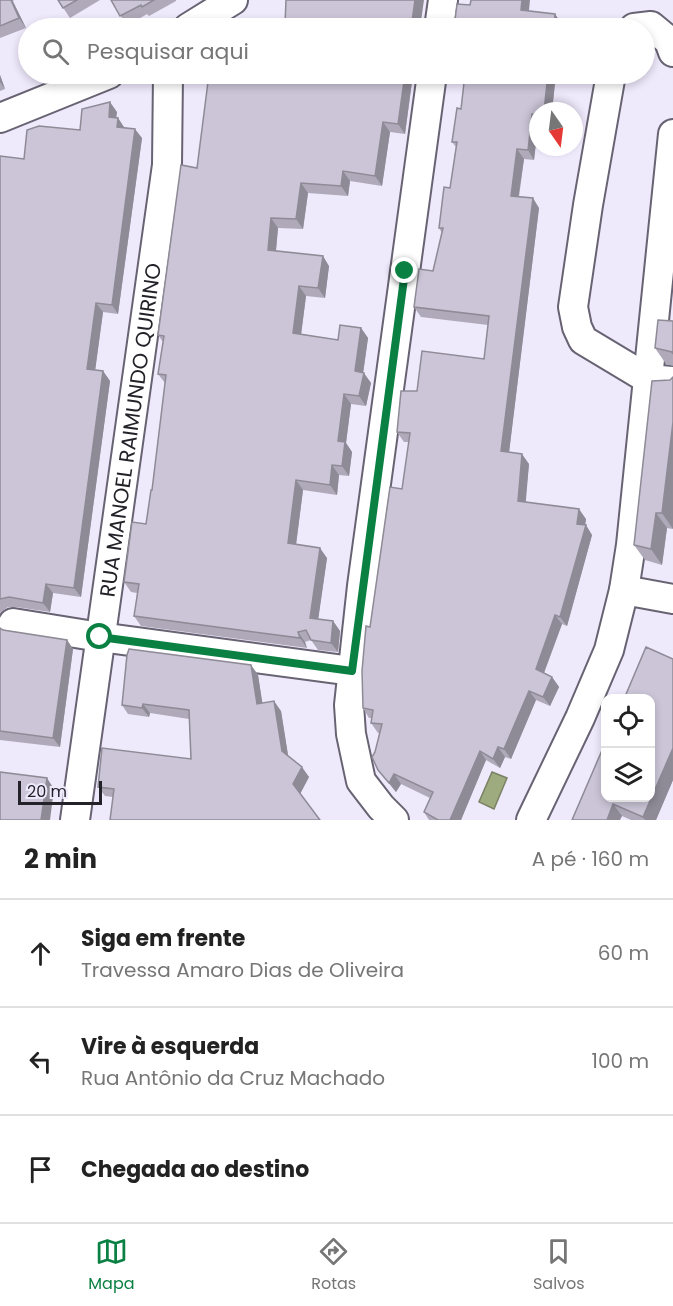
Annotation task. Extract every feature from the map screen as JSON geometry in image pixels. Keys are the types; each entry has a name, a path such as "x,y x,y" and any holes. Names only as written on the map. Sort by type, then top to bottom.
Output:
{"street":[{"path":"194,15 233,0"},
{"path":"440,18 443,0"},
{"path":"655,29 669,41 673,52"},
{"path":"0,118 84,84"},
{"name":"RUA MANOEL RAIMUNDO QUIRINO","path":"75,820 167,165 168,84"},
{"path":"393,820 361,781 351,734 349,705 431,84"},
{"path":"609,84 573,307 577,327 583,340 661,380"},
{"path":"531,820 580,718 609,650 624,590 661,380 673,134"},
{"path":"624,590 673,599"},
{"path":"13,623 352,671"}],"shaded area":[{"path":"492,772 507,778 494,809 479,802"}],"building":[{"path":"0,0 11,0 19,18 0,26"},
{"path":"58,0 77,0 63,8"},
{"path":"111,0 154,0 120,16"},
{"path":"286,0 415,0 412,18 285,18"},
{"path":"471,0 522,0 521,10 555,14 555,18 455,18 457,4 470,5"},
{"path":"208,84 404,84 398,124 383,122 375,176 343,171 341,186 301,183 296,219 271,218 268,250 323,256 318,288 299,286 293,333 338,340 340,325 361,328 355,371 364,373 359,396 344,394 338,441 345,442 342,466 332,465 330,485 296,480 288,543 320,548 310,618 333,621 331,643 311,640 306,630 298,632 300,638 134,616 139,584 124,582 132,522 146,524 152,490 166,375 158,374 164,336 158,335 181,165 197,168"},
{"path":"464,84 547,84 545,102 529,102 528,150 517,149 511,196 533,198 501,451 522,454 518,501 579,509 577,524 586,525 560,617 555,615 536,669 552,677 543,697 529,691 504,749 498,747 493,759 480,751 450,820 438,820 424,812 433,792 394,774 389,783 378,770 372,757 382,724 371,723 373,710 363,708 362,671 366,626 370,627 390,487 402,489 410,433 397,432 401,391 417,391 422,351 484,359 489,316 414,307 419,269 433,271 443,228 439,228 444,187 450,188 457,142 452,142 457,108 461,109"},
{"path":"110,102 109,117 118,118 117,127 135,129 112,305 96,303 87,369 103,371 74,588 46,584 43,603 9,597 0,599 0,156 24,159 27,130 39,126 80,130 82,109"},
{"path":"658,320 673,321 673,354 655,348"},
{"path":"673,377 673,422 662,513 656,513 651,549 634,545 652,381 670,380"},
{"path":"0,628 67,640 53,738 0,731"},
{"path":"646,647 673,659 673,748 655,789 655,694 626,694"},
{"path":"129,649 251,665 257,704 274,701 282,751 302,767 293,784 320,820 110,820 114,789 98,787 102,748 191,759 189,710 143,704 142,708 122,705"},
{"path":"601,753 601,802 650,802 643,817 613,804 607,820 572,820"},
{"path":"0,772 47,778 41,820 0,820"}],"route":[{"path":"100,637 352,671 405,271"}]}
